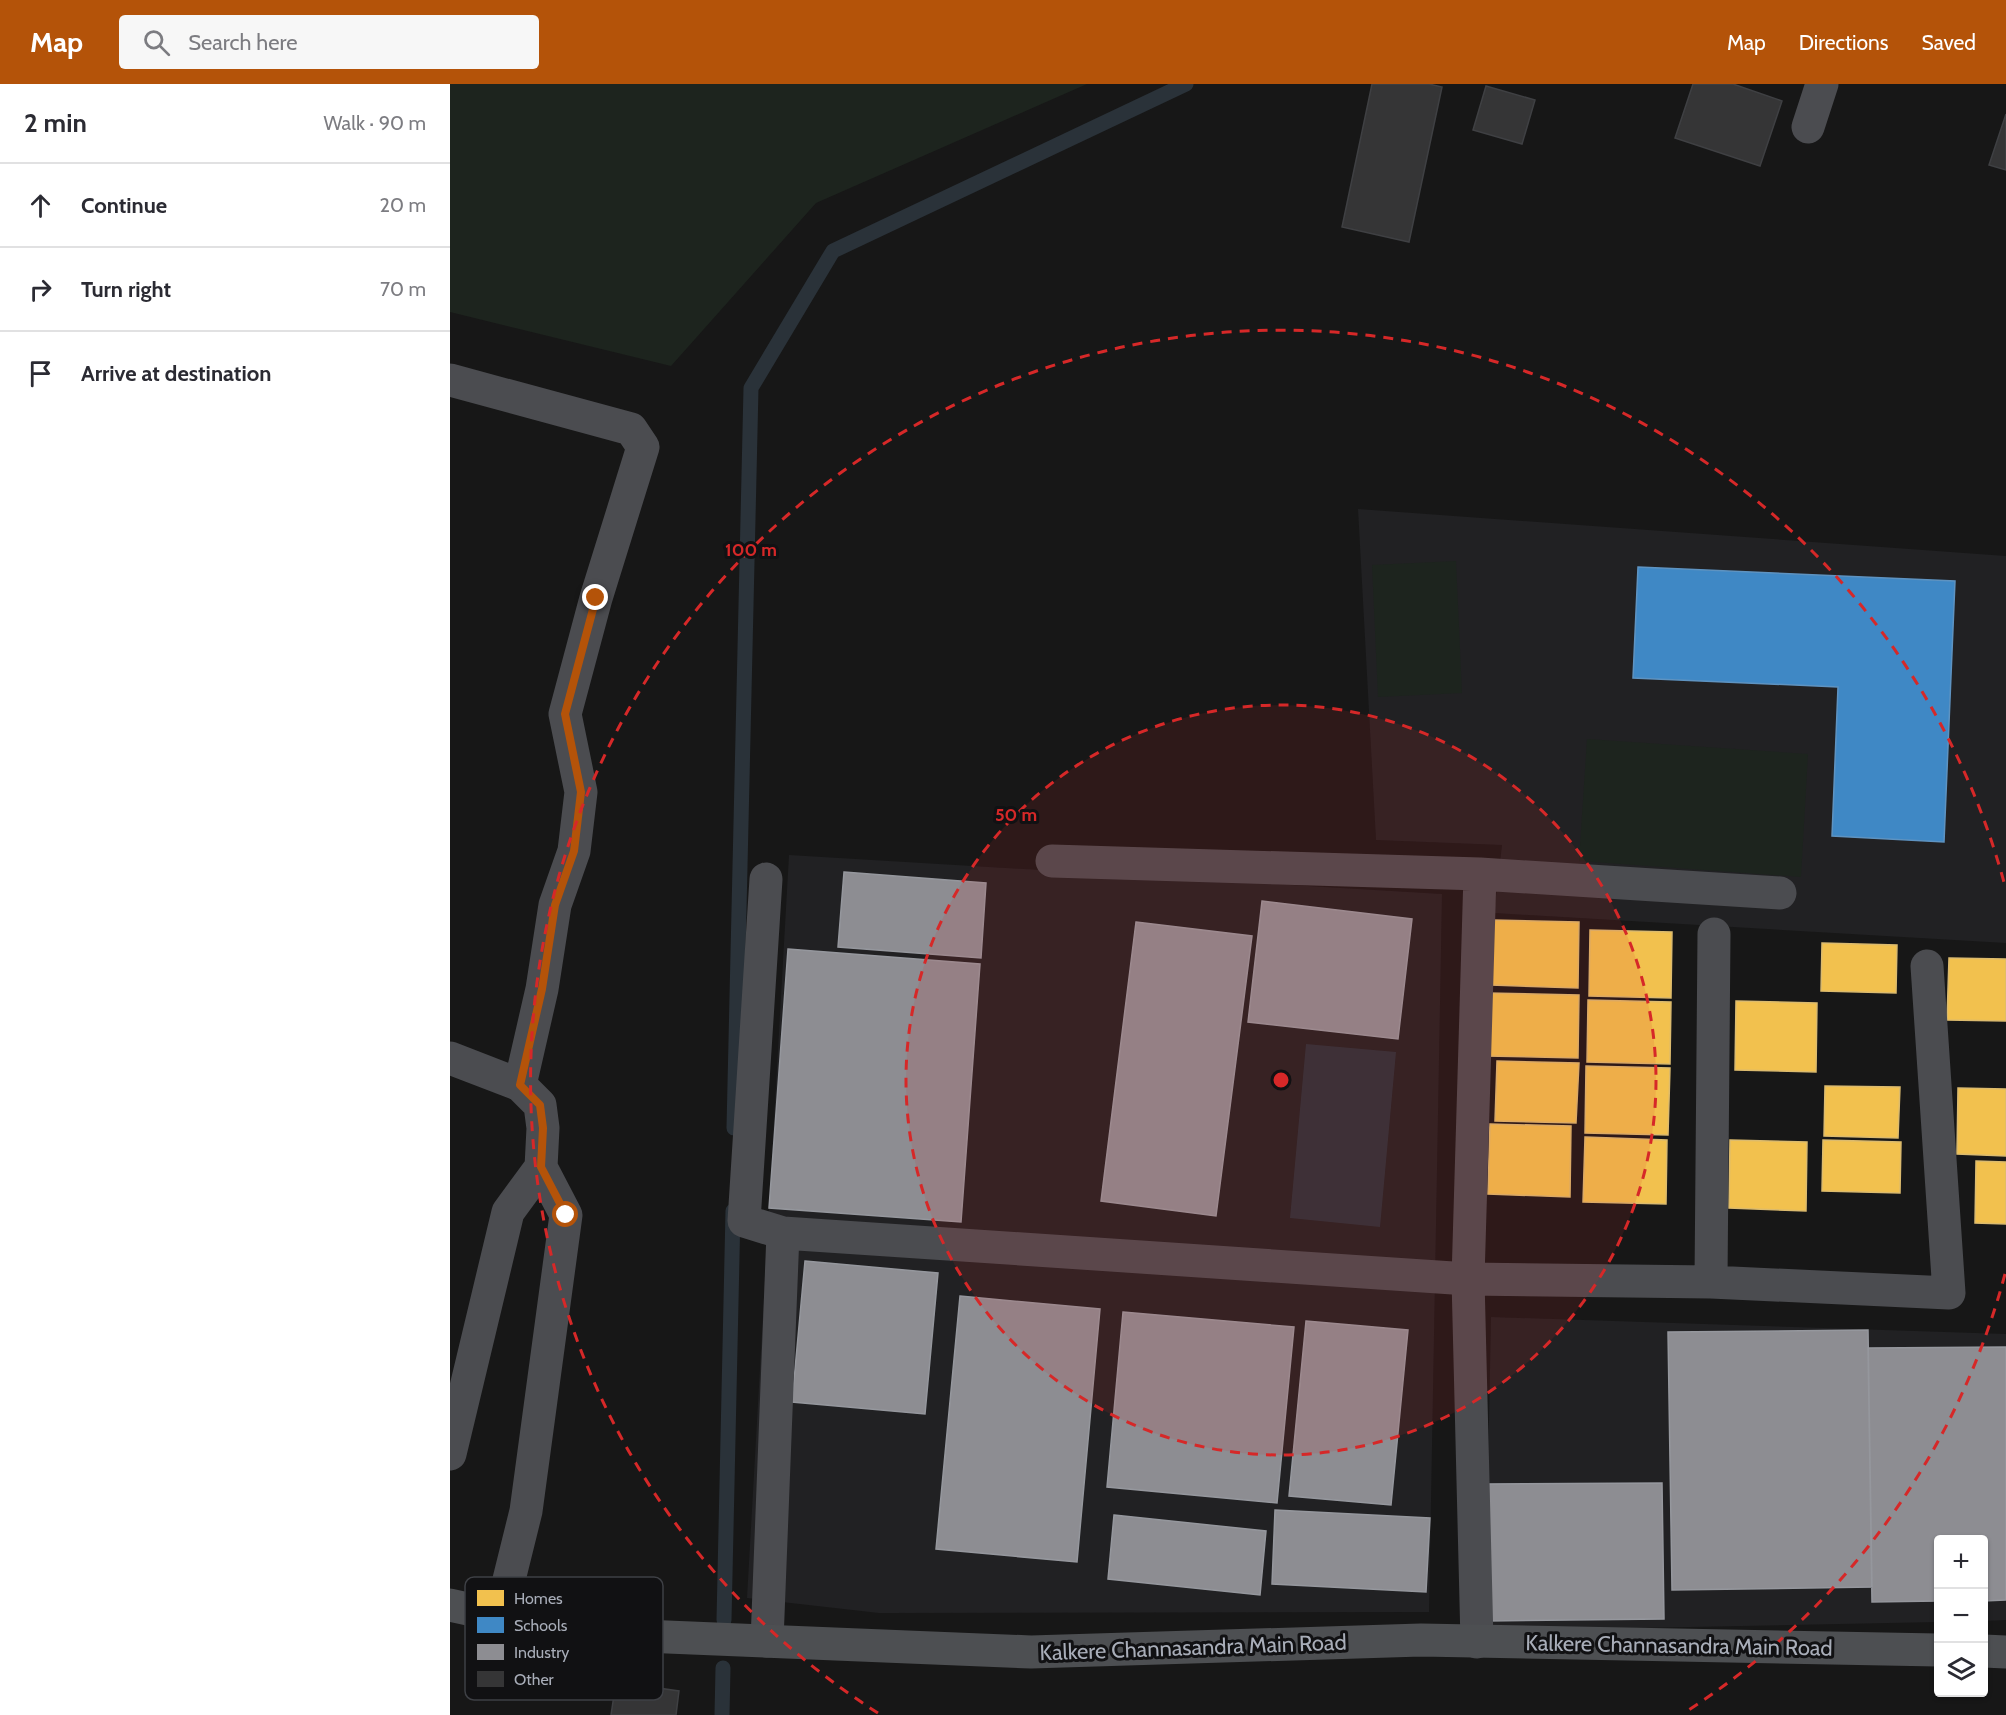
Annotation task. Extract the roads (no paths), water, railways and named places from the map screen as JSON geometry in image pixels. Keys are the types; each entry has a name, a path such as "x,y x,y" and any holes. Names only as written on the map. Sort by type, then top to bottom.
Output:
{"main road":[{"name":"Kalkere Channasandra Main Road","path":"450,1605 465,1608"},
{"name":"Kalkere Channasandra Main Road","path":"663,1637 1031,1652 1421,1640 1934,1650"},
{"path":"1988,1651 2006,1652"}],"street":[{"path":"1808,127 1822,84"},
{"path":"450,380 631,429 643,447 591,617 565,714 581,792 574,851 555,905 542,989 520,1085"},
{"path":"1052,861 1480,874 1780,893"},
{"path":"1477,1642 1468,1279 1480,874"},
{"path":"766,879 744,1221 783,1233 1468,1279 1711,1282 1949,1293 1927,966"},
{"path":"1711,1282 1714,934"},
{"path":"450,1058 520,1085 540,1105 543,1128 541,1167 566,1215 526,1511 510,1577"},
{"path":"450,1454 508,1212 541,1167"},
{"path":"766,1641 783,1233"}],"waterway":[{"path":"734,1128 751,388 833,251 1186,84"},
{"path":"724,1620 733,1211"},
{"path":"722,1715 723,1668"}]}
